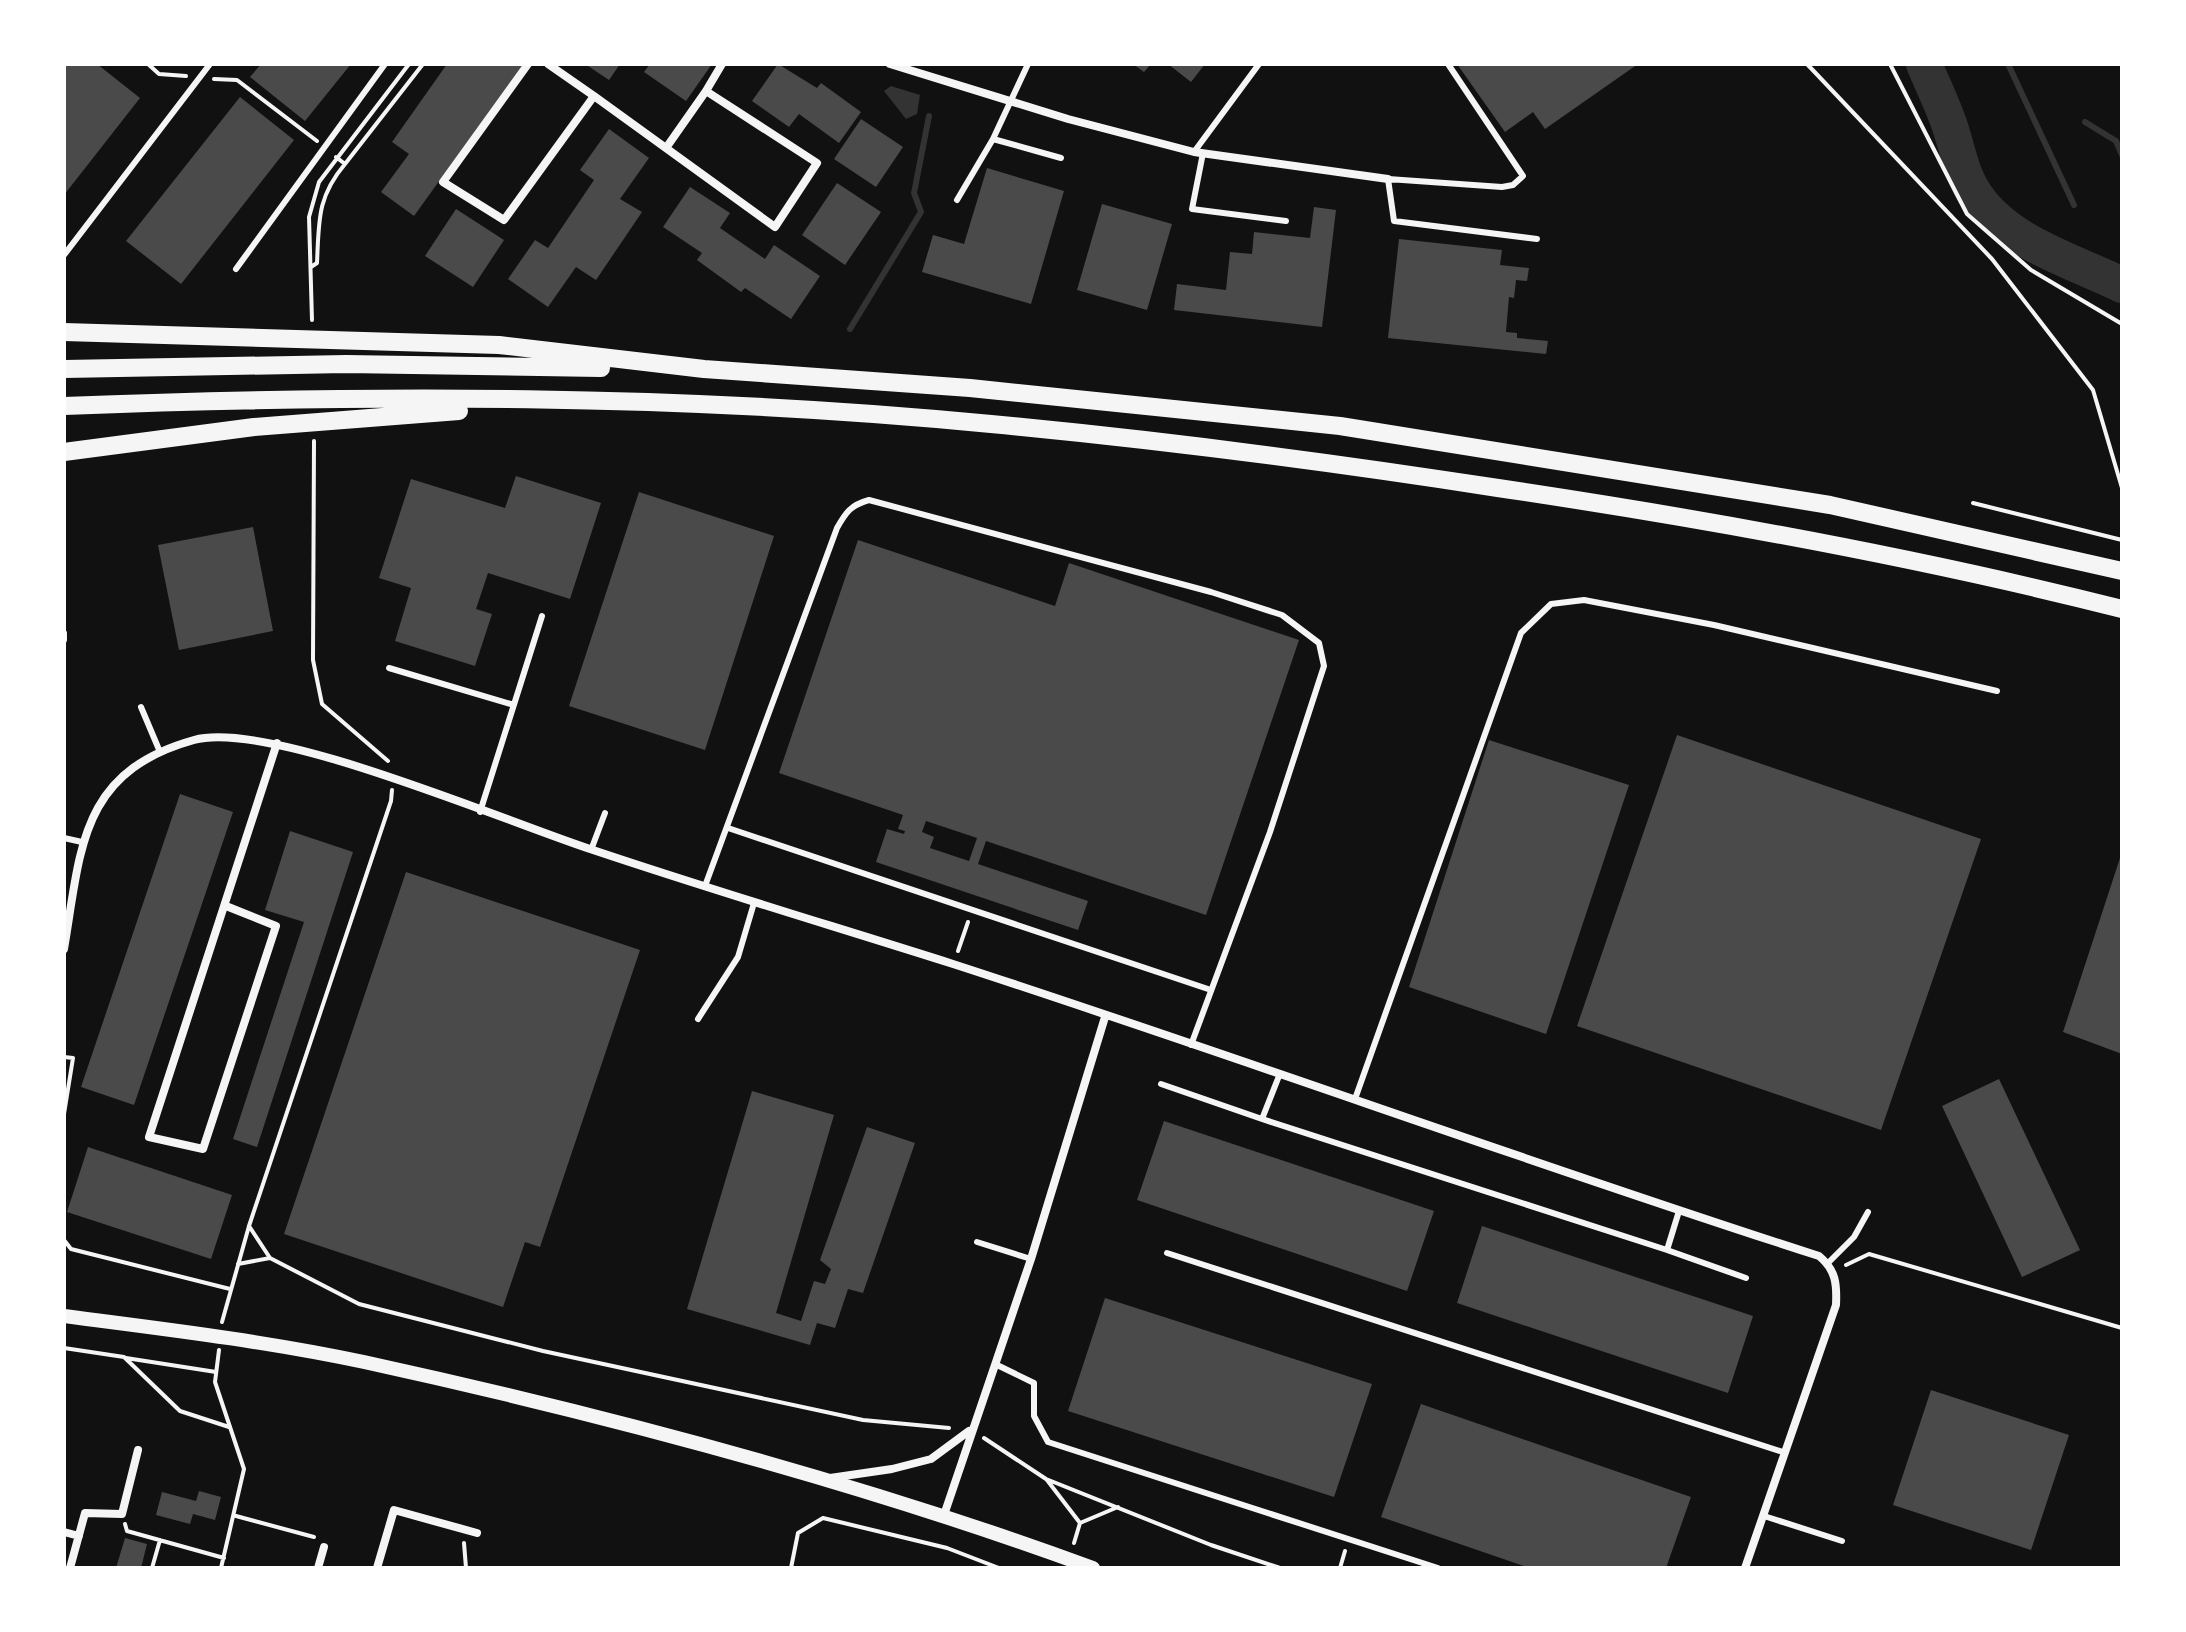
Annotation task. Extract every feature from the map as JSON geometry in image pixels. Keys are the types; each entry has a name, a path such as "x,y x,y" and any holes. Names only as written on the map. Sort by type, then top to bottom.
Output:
{"highway":[{"path":"64,332 499,345 704,369 970,388 1340,426 1830,505 2122,571"},
{"path":"64,369 346,364 704,369"},
{"path":"64,406 348,398 569,402 707,406 987,423 1325,461 1664,513 2045,590 2122,609"},
{"path":"64,452 254,427 569,402"}],"street":[{"path":"528,64 443,182 504,220 594,96"},
{"path":"548,64 775,227 817,163 706,91"},
{"path":"666,148 722,64"},
{"path":"890,64 1008,101 1198,152 1388,179"},
{"path":"64,949 82,842 92,815 125,772 160,752 197,738 234,735 277,743 392,780 591,850 953,965 1819,1256 1830,1267 1837,1283 1836,1305 1745,1568"},
{"path":"226,906 276,926 203,1149 149,1137 277,743"},
{"path":"944,1515 1031,1259 1105,1017"},
{"path":"64,1316 362,1362 829,1478 1091,1567"},
{"path":"829,1478 892,1469 931,1459 971,1430"},
{"path":"70,1568 85,1513 122,1514 138,1450"},
{"path":"377,1568 394,1510 477,1533"},
{"path":"64,1532 79,1536"},
{"path":"318,1568 324,1547"}],"lane":[{"path":"64,255 210,64"},
{"path":"236,269 385,64"},
{"path":"957,200 993,139 1008,101 1028,64"},
{"path":"1259,64 1198,152 1192,209 1286,221"},
{"path":"1448,64 1523,176 1513,185 1502,187 1388,179 1394,221 1537,239"},
{"path":"993,139 1061,158"},
{"path":"705,886 837,528 855,504 869,500 1211,592 1282,615 1319,643 1324,666 1270,832 1191,1045"},
{"path":"1355,1099 1521,633 1551,604 1584,600 1714,625 1997,691"},
{"path":"480,812 542,616"},
{"path":"64,633 64,640"},
{"path":"389,668 514,705"},
{"path":"141,707 160,752"},
{"path":"591,850 605,813"},
{"path":"728,828 1211,990"},
{"path":"64,838 82,842"},
{"path":"698,1019 738,957 754,903"},
{"path":"1262,1119 1279,1076"},
{"path":"1161,1084 1746,1278"},
{"path":"1667,1250 1679,1211"},
{"path":"1830,1267 1854,1237 1868,1212"},
{"path":"977,1242 1031,1259"},
{"path":"1167,1253 1783,1452"},
{"path":"995,1364 1034,1383 1034,1416 1048,1442 1438,1568"},
{"path":"1764,1516 1842,1541"}],"path":[{"path":"148,64 159,74 237,80 345,164"},
{"path":"312,328 309,217 319,182 409,64"},
{"path":"311,267 317,263 318,224 326,187 423,64"},
{"path":"1807,64 1992,259 2093,390 2122,488"},
{"path":"1890,64 1967,214 2031,270 2122,324"},
{"path":"221,1332 249,1226 391,801 396,768 322,704 313,660 314,431"},
{"path":"1973,503 2122,540"},
{"path":"953,965 971,912"},
{"path":"64,1057 73,1058 64,1114"},
{"path":"249,1226 270,1258 359,1304 543,1351 863,1420 971,1430 1046,1479 1211,1545 1280,1568"},
{"path":"64,1240 71,1249 230,1289"},
{"path":"1830,1267 1869,1254 2122,1328"},
{"path":"238,1264 270,1258"},
{"path":"220,1345 215,1382 244,1469 236,1516 221,1568"},
{"path":"64,1348 216,1372"},
{"path":"124,1357 180,1411 229,1427"},
{"path":"1046,1479 1080,1523"},
{"path":"1072,1548 1080,1523 1119,1507"},
{"path":"122,1514 127,1531 224,1558"},
{"path":"236,1516 316,1537 324,1547"},
{"path":"791,1568 798,1533 823,1518 947,1548 999,1568"},
{"path":"463,1529 466,1568"},
{"path":"152,1568 160,1540"}],"shaded area":[{"path":"891,86 920,95 917,114 906,119 884,91"}],"building":[{"path":"64,64 97,64 140,98 64,195"},
{"path":"261,64 351,64 305,121 250,77"},
{"path":"447,64 523,64 414,216 381,192 409,154 392,142"},
{"path":"585,64 620,64 609,80"},
{"path":"650,64 712,64 686,101 644,72"},
{"path":"778,64 817,88 821,83 861,112 839,143 799,114 789,127 752,101"},
{"path":"1133,64 1151,64 1144,72"},
{"path":"1168,64 1205,64 1191,82"},
{"path":"1457,64 1638,64 1545,129 1533,112 1505,132"},
{"path":"240,97 294,140 181,284 126,241"},
{"path":"861,119 903,147 876,187 834,159"},
{"path":"609,129 649,158 620,199 642,212 596,280 576,267 548,307 508,279 535,240 548,248 594,180 580,170"},
{"path":"987,168 1064,191 1031,304 922,272 933,235 964,244"},
{"path":"837,183 881,212 845,265 802,235"},
{"path":"690,187 730,213 720,228 765,259 774,245 820,276 791,319 745,288 741,292 697,260 702,253 663,227"},
{"path":"1102,204 1172,224 1147,310 1077,290"},
{"path":"1314,207 1336,210 1322,327 1174,310 1177,284 1226,290 1230,252 1252,254 1254,232 1310,238"},
{"path":"456,209 504,240 473,287 425,256"},
{"path":"1399,239 1502,250 1500,265 1529,268 1527,281 1516,280 1514,298 1509,297 1506,332 1517,333 1517,338 1548,341 1546,354 1388,338"},
{"path":"516,476 601,503 570,599 488,573 476,609 492,614 475,666 395,641 411,588 379,578 411,479 505,508"},
{"path":"639,492 774,536 705,750 569,706"},
{"path":"253,527 273,631 179,650 158,545"},
{"path":"858,540 1055,606 1069,563 1299,640 1206,915 986,841 978,864 1088,901 1078,930 876,862 887,829 904,834 905,831 898,829 903,815 779,773","holes":["926,821 977,838 969,861 930,848 934,837 922,832"]},
{"path":"1677,735 1981,839 1881,1130 1577,1026"},
{"path":"1489,740 1629,785 1546,1034 1409,987"},
{"path":"180,794 233,812 134,1105 81,1087"},
{"path":"290,831 353,852 257,1147 233,1139 304,922 265,910"},
{"path":"2122,855 2122,1054 2063,1032"},
{"path":"406,872 640,950 540,1247 525,1242 503,1307 284,1234"},
{"path":"1999,1079 2080,1250 2022,1277 1942,1106"},
{"path":"752,1091 834,1115 776,1313 801,1321 814,1281 825,1284 831,1269 820,1260 867,1127 915,1143 863,1293 848,1289 835,1328 817,1323 810,1345 687,1309"},
{"path":"1164,1121 1434,1211 1407,1291 1137,1200"},
{"path":"88,1147 232,1195 211,1259 67,1212"},
{"path":"1482,1226 1753,1316 1728,1393 1457,1303"},
{"path":"1105,1298 1372,1384 1334,1497 1068,1411"},
{"path":"1931,1390 2069,1435 2031,1550 1893,1505"},
{"path":"1421,1404 1691,1497 1666,1568 1530,1568 1381,1517"},
{"path":"199,1491 221,1497 215,1520 193,1514 190,1524 156,1515 162,1492 196,1501"},
{"path":"125,1538 147,1544 141,1568 116,1568"}],"waterway":[{"path":"1924,64 1946,115 1967,181 1989,212 2005,226 2043,249 2122,285"},
{"path":"2008,64 2074,205"},
{"path":"850,329 921,212 914,193 929,116"},
{"path":"2085,122 2116,141 2122,155"}]}
